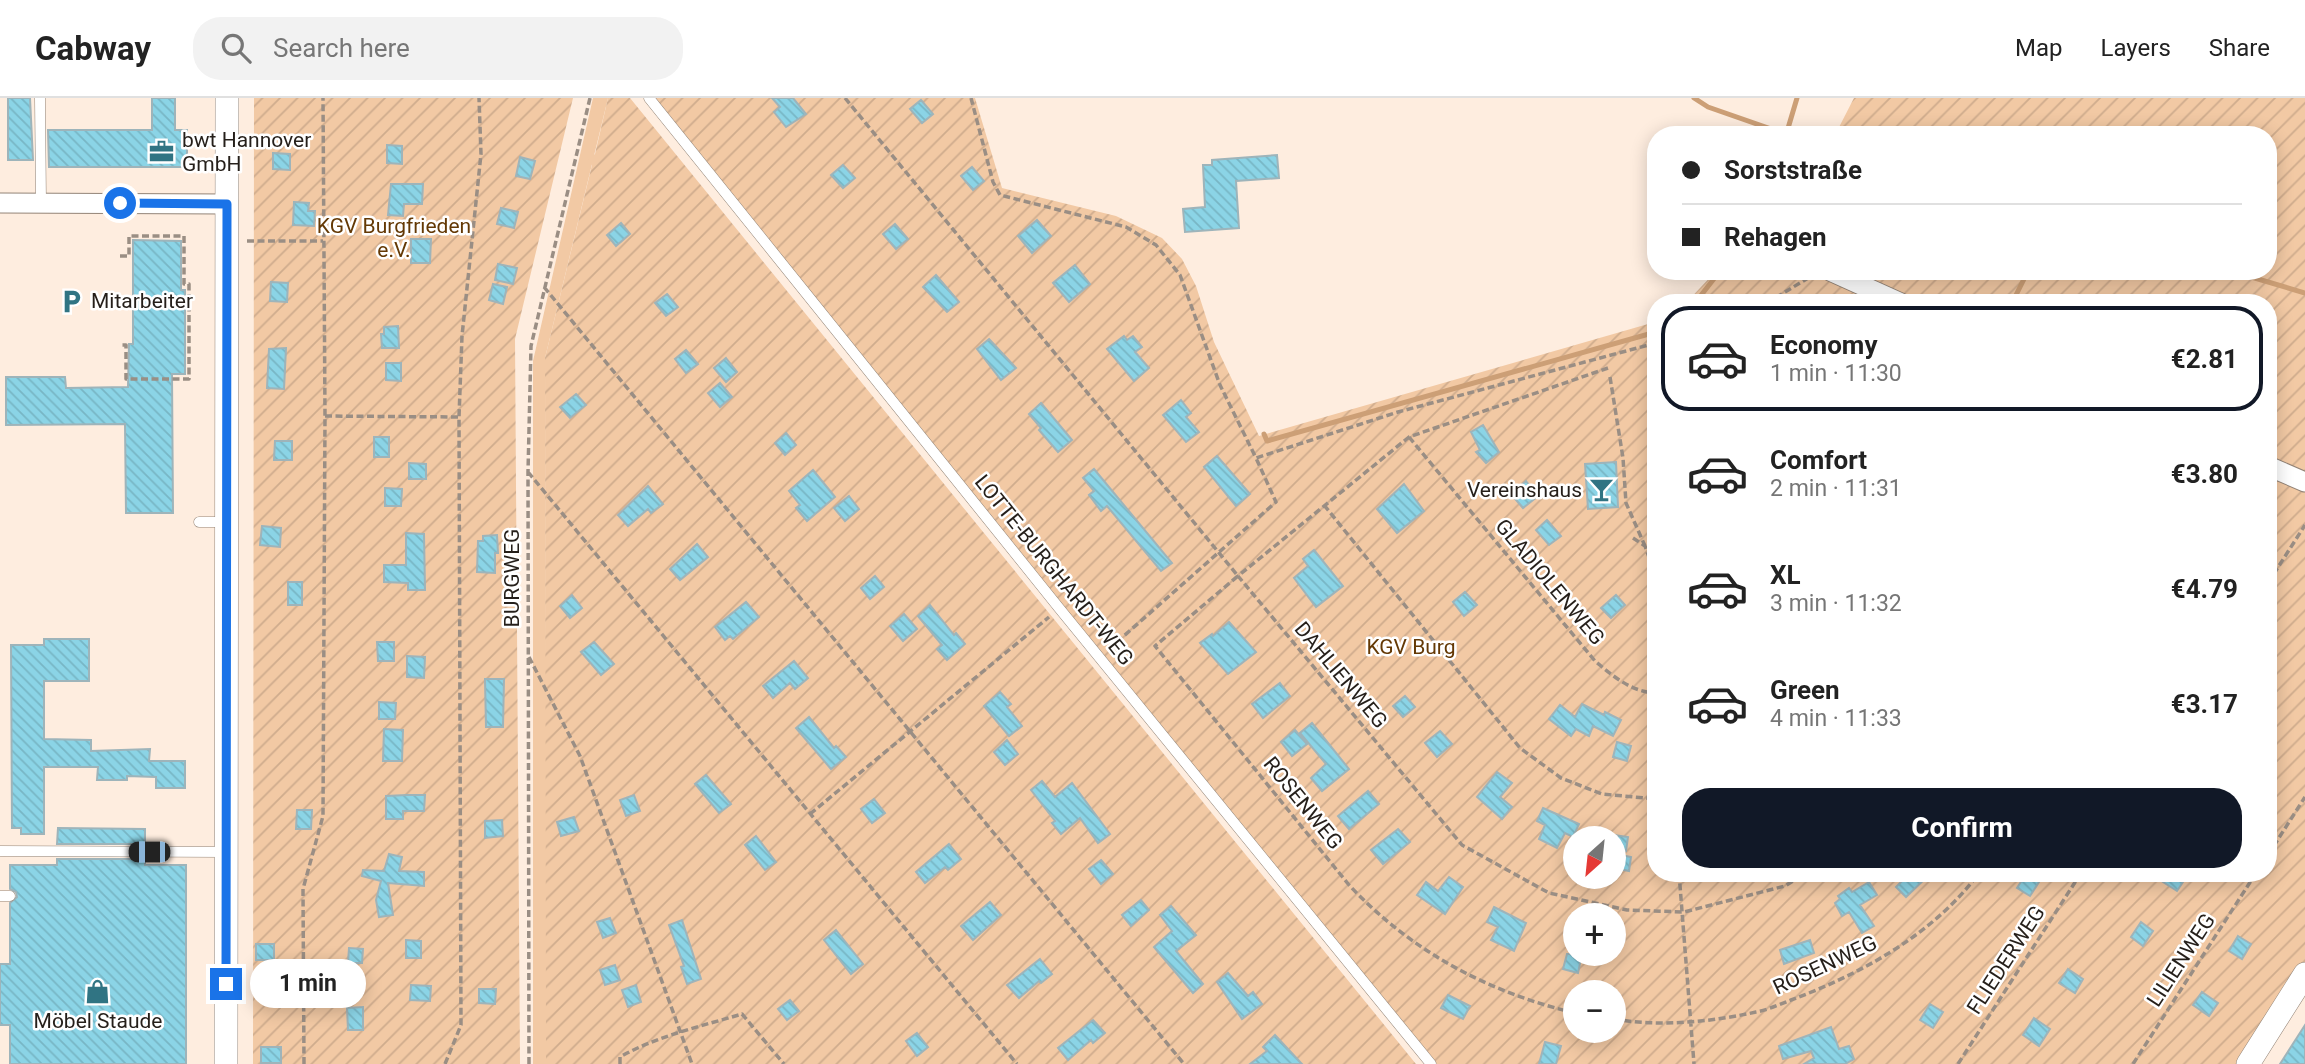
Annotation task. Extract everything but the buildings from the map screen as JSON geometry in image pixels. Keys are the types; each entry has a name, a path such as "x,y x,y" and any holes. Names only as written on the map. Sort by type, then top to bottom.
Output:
{"street":[{"path":"226,1064 227,98"},
{"path":"0,203 227,204"},
{"path":"1850,280 1881,294"},
{"path":"2277,470 2305,482"},
{"path":"2248,1064 2305,974"}],"lane":[{"path":"40,98 41,203"},
{"name":"LOTTE-BURGHARDT-WEG","path":"649,98 1059,608 1431,1064"},
{"path":"199,522 228,522"},
{"path":"0,851 227,852"}],"path":[{"path":"304,1064 303,889 323,817 323,98"},
{"path":"445,1064 461,1025 459,417 461,336 481,154 479,98"},
{"name":"BURGWEG","path":"529,1064 527,654 531,346 590,98"},
{"path":"845,98 1238,576 1409,437 1608,368"},
{"path":"971,98 993,182 1000,195 1126,227 1156,245 1180,275 1220,385 1276,502 1100,657"},
{"path":"120,256 129,256 129,236 184,236 184,284 189,284 189,379 126,379 126,345 120,345"},
{"path":"228,241 323,242"},
{"path":"1782,294 1804,280"},
{"path":"544,287 1184,1064"},
{"path":"1256,458 1398,412 1647,345"},
{"path":"1610,377 1623,458 1626,503 1647,552"},
{"path":"325,416 459,417"},
{"name":"GLADIOLENWEG","path":"1409,437 1595,661 1618,681 1647,692"},
{"path":"528,472 1017,1064"},
{"path":"1324,505 1520,748 1561,778 1602,794 1647,798"},
{"path":"2277,569 2305,525"},
{"path":"1633,538 1645,546"},
{"name":"DAHLIENWEG","path":"1238,576 1462,845 1549,893 1627,910 1684,912 1785,886 1791,882"},
{"name":"ROSENWEG","path":"1238,576 1155,646 1340,874 1374,911 1401,934 1493,988 1536,1004 1563,1010"},
{"path":"810,814 1059,608"},
{"path":"527,654 580,756 692,1064"},
{"path":"2277,841 2305,797"},
{"path":"1680,882 1693,1064"},
{"name":"ROSENWEG","path":"1626,1022 1692,1021 1758,1012 1825,987 1888,954 1945,911 1971,882"},
{"name":"FLIEDERWEG","path":"1958,1064 2075,882"},
{"name":"LILIENWEG","path":"2133,1064 2250,882"},
{"path":"620,1064 620,1058 630,1052 680,1032 742,1014 783,1064"}],"green space":[{"name":"KGV Burgfrieden e.V.","path":"254,98 573,98 515,339 520,1064 253,1064"},
{"path":"593,98 608,98 545,358 546,660 565,686 546,765 546,1064 533,1064 533,361"},
{"path":"608,98 630,98 1416,1064 546,1064 545,358 592,165 588,160 595,154"},
{"name":"KGV Burg","path":"649,98 975,98 1002,188 1116,216 1162,238 1182,259 1196,286 1214,342 1259,436 1647,324 1647,882 2277,882 2277,294 1694,294 1708,280 2277,280 2277,126 1840,126 1854,98 2305,98 2305,974 2247,1064 1437,1064"}],"waterway":[{"path":"1694,98 1708,107 1762,126"},
{"path":"1789,126 1797,98"},
{"path":"1702,294 1713,280"},
{"path":"2016,294 2024,280"},
{"path":"2261,280 2305,293"},
{"path":"1264,434 1267,441 1647,335"}],"place":[{"name":"bwt Hannover GmbH","path":"162,152"},
{"name":"Mitarbeiter","path":"71,301"},
{"name":"Vereinshaus","path":"1602,490"},
{"name":"Möbel Staude","path":"98,992"}],"route":[{"path":"120,203 227,204 226,984"}]}
